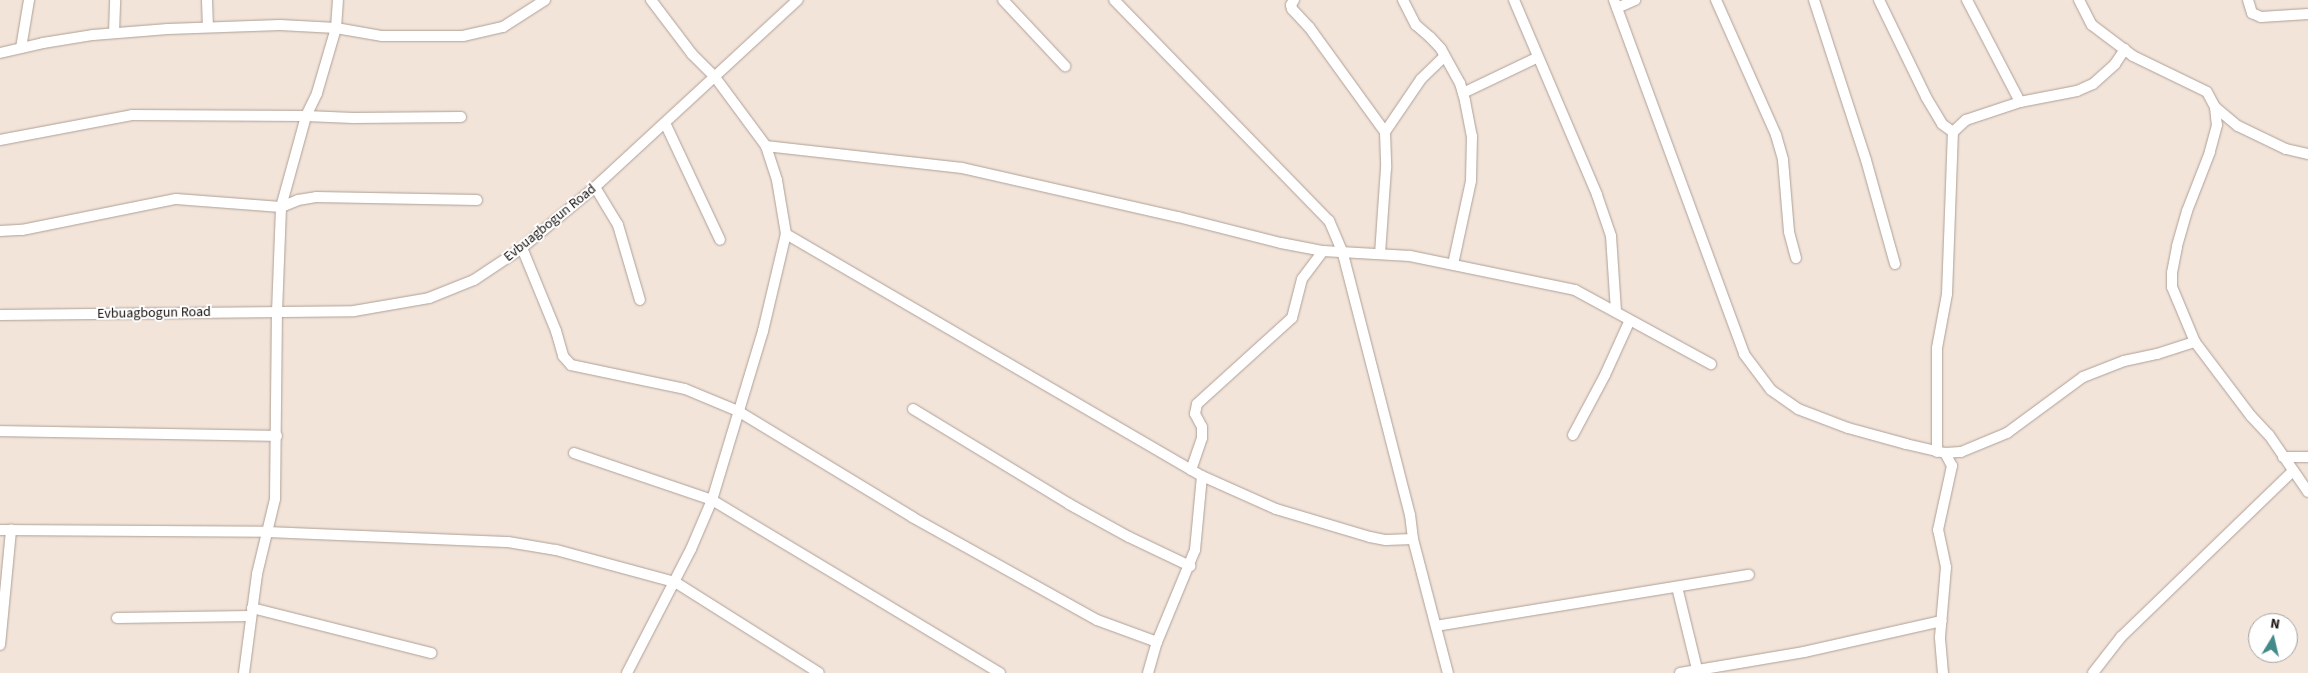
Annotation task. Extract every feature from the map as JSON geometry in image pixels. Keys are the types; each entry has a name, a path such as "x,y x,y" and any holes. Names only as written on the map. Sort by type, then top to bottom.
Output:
{"street":[{"path":"21,48 29,0"},
{"path":"114,33 115,0"},
{"path":"207,0 208,27"},
{"path":"244,673 251,612 275,500 277,312 281,208 306,116 316,93 336,28 338,0"},
{"path":"0,53 43,42 114,33 208,27 280,25 336,28 382,36 463,36 504,27 545,0"},
{"path":"632,671 712,500 763,332 786,234 777,180 766,146 715,77 692,54 651,0"},
{"name":"Evbuagbogun Road","path":"0,315 354,311 429,298 474,280 522,248 595,187 798,0"},
{"path":"1003,0 1065,66"},
{"path":"1114,0 1329,221 1342,251 1410,515 1413,539 1448,673"},
{"path":"1294,0 1291,5 1292,9 1309,26 1385,132 1386,168 1380,254"},
{"path":"1403,0 1416,25 1430,37 1445,56 1463,93 1472,136 1472,181 1453,264"},
{"path":"1514,0 1598,195 1611,236 1616,312"},
{"path":"1635,0 1616,4 1744,354 1771,390 1798,408 1848,428 1941,453 1962,452 2007,433 2083,377 2124,361 2157,354 2195,342"},
{"path":"1716,0 1776,135 1783,160 1789,232 1796,258"},
{"path":"1814,0 1866,160 1895,264"},
{"path":"1879,0 1926,98 1942,124 1952,132"},
{"path":"1967,0 2020,102"},
{"path":"2079,0 2092,25 2133,56 2207,92 2214,107 2217,125 2210,152 2187,210 2172,273 2172,286 2195,342 2251,416 2269,435 2308,492"},
{"path":"2248,0 2252,13 2261,17 2308,14"},
{"path":"1943,673 1940,638 1946,567 1938,530 1952,466 1941,453 1936,348 1947,294 1952,132 1966,120 2020,102 2076,91 2093,84 2115,64 2124,49"},
{"path":"1385,132 1421,79 1445,56"},
{"path":"1463,93 1538,57"},
{"path":"2214,107 2238,126 2286,149 2308,154"},
{"path":"0,140 132,115 353,118 461,116"},
{"path":"664,123 720,240"},
{"path":"766,146 962,168 1323,251 1410,256 1575,290 1711,364"},
{"path":"595,187 618,225 640,300"},
{"path":"0,231 22,230 176,199 281,208 298,200 316,197 477,200"},
{"path":"786,234 1202,476 1276,509 1351,532 1386,540 1413,539"},
{"path":"522,248 556,331 563,356 571,365 685,389 738,411 912,517 1096,620 1157,642"},
{"path":"1191,470 1202,438 1202,427 1195,414 1197,404 1224,377 1292,318 1302,279 1323,251"},
{"path":"1573,435 1605,375 1630,320"},
{"path":"913,409 1069,504 1129,537 1190,566"},
{"path":"0,431 277,436"},
{"path":"574,453 712,500 1000,673"},
{"path":"2283,457 2308,457"},
{"path":"2093,673 2121,637 2293,471"},
{"path":"1148,673 1157,642 1195,550 1202,476"},
{"path":"0,645 5,530 267,532 405,539 491,540 556,550 675,582 819,673"},
{"path":"1436,626 1749,575"},
{"path":"1676,587 1698,671"},
{"path":"116,618 251,612 431,653"},
{"path":"1680,673 1804,652 1942,621"}]}
